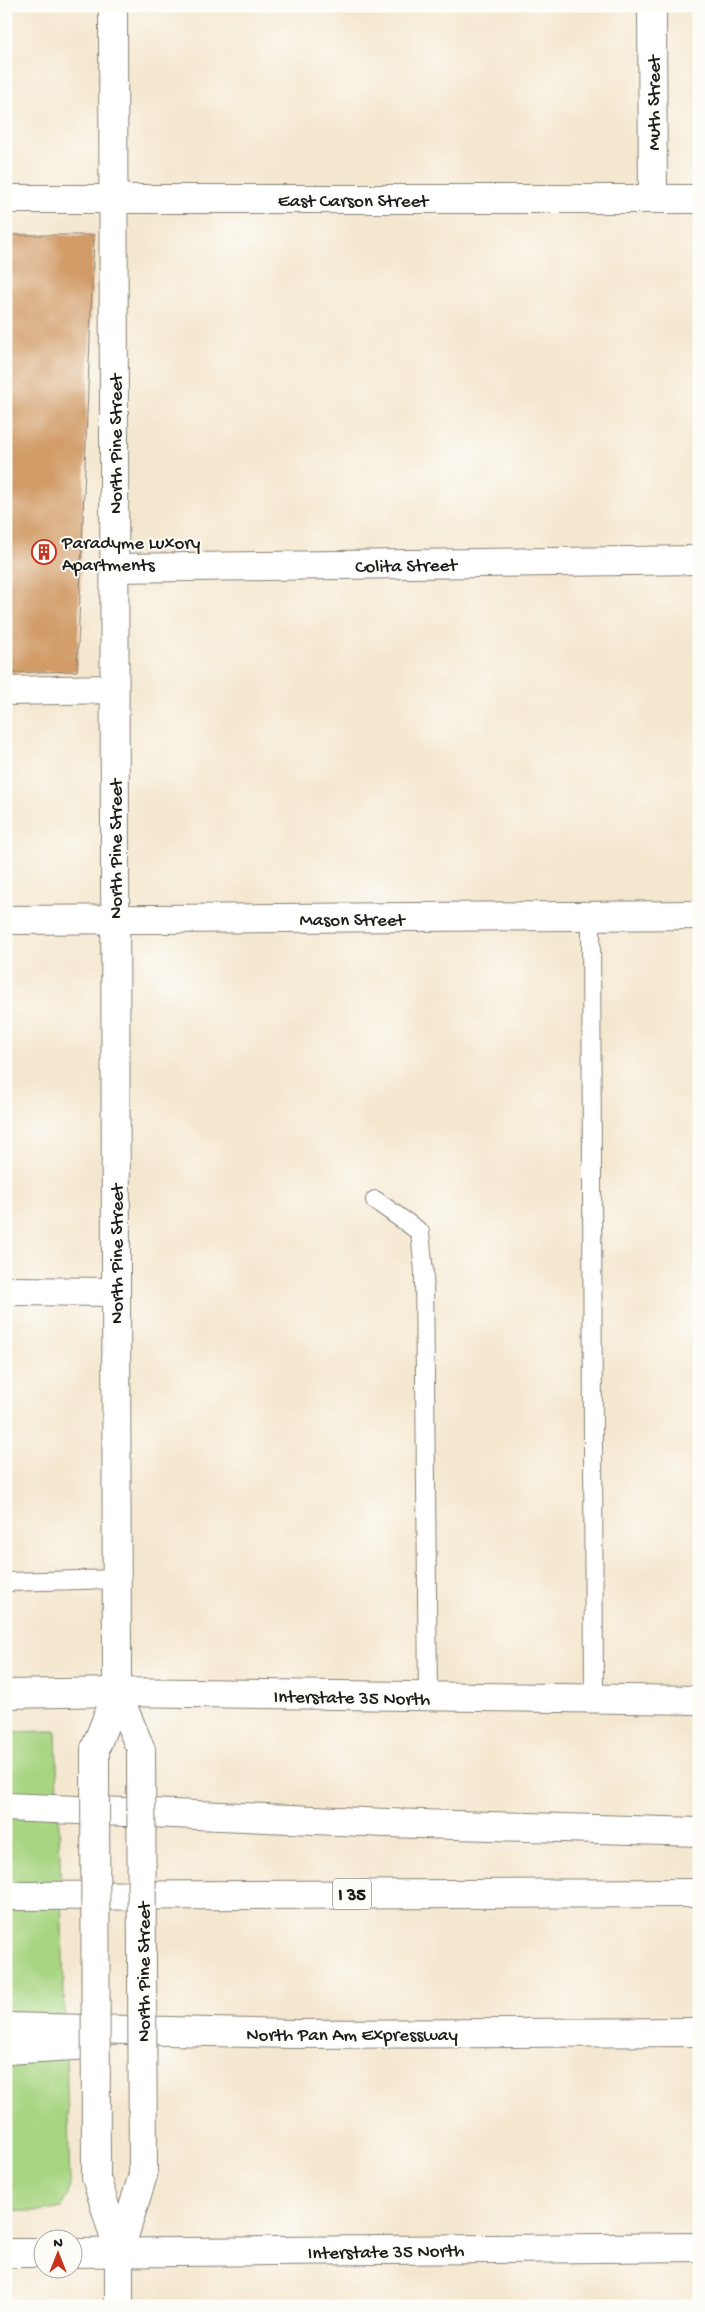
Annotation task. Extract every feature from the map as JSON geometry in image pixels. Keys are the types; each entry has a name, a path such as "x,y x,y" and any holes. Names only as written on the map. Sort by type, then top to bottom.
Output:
{"main road":[{"name":"North Pine Street","path":"113,6 116,1692 95,1749 96,2177 118,2253 119,2306"},
{"name":"Muth Street","path":"652,6 653,199"},
{"name":"East Carson Street","path":"6,199 699,199"},
{"name":"Colita Street","path":"114,568 699,560"},
{"path":"6,691 114,689"},
{"name":"Mason Street","path":"6,920 699,916"},
{"path":"6,1291 115,1292"},
{"name":"North Pine Street","path":"116,1692 141,1750 142,2175 118,2253"},
{"name":"Interstate 35 North","path":"6,1694 116,1692 699,1700"},
{"path":"6,1807 396,1824 699,1832"},
{"name":"I 35","path":"6,1896 699,1893"},
{"name":"North Pan Am Expressway","path":"6,2027 291,2034 699,2032"},
{"path":"6,2050 291,2034"},
{"name":"Interstate 35 North","path":"82,2253 699,2247"},
{"path":"6,2253 32,2253"}],"lane":[{"path":"591,916 594,1699"},
{"path":"375,1200 420,1232 424,1272 428,1697"},
{"path":"6,1582 116,1578"}],"green space":[{"path":"56,1731 70,2184 68,2195 61,2207 41,2211 6,2211 6,1732"}],"building":[{"name":"Paradyme Luxory Apartments","path":"6,235 94,235 77,671 6,673"}],"place":[{"name":"Paradyme Luxory Apartments","path":"44,552"}]}
